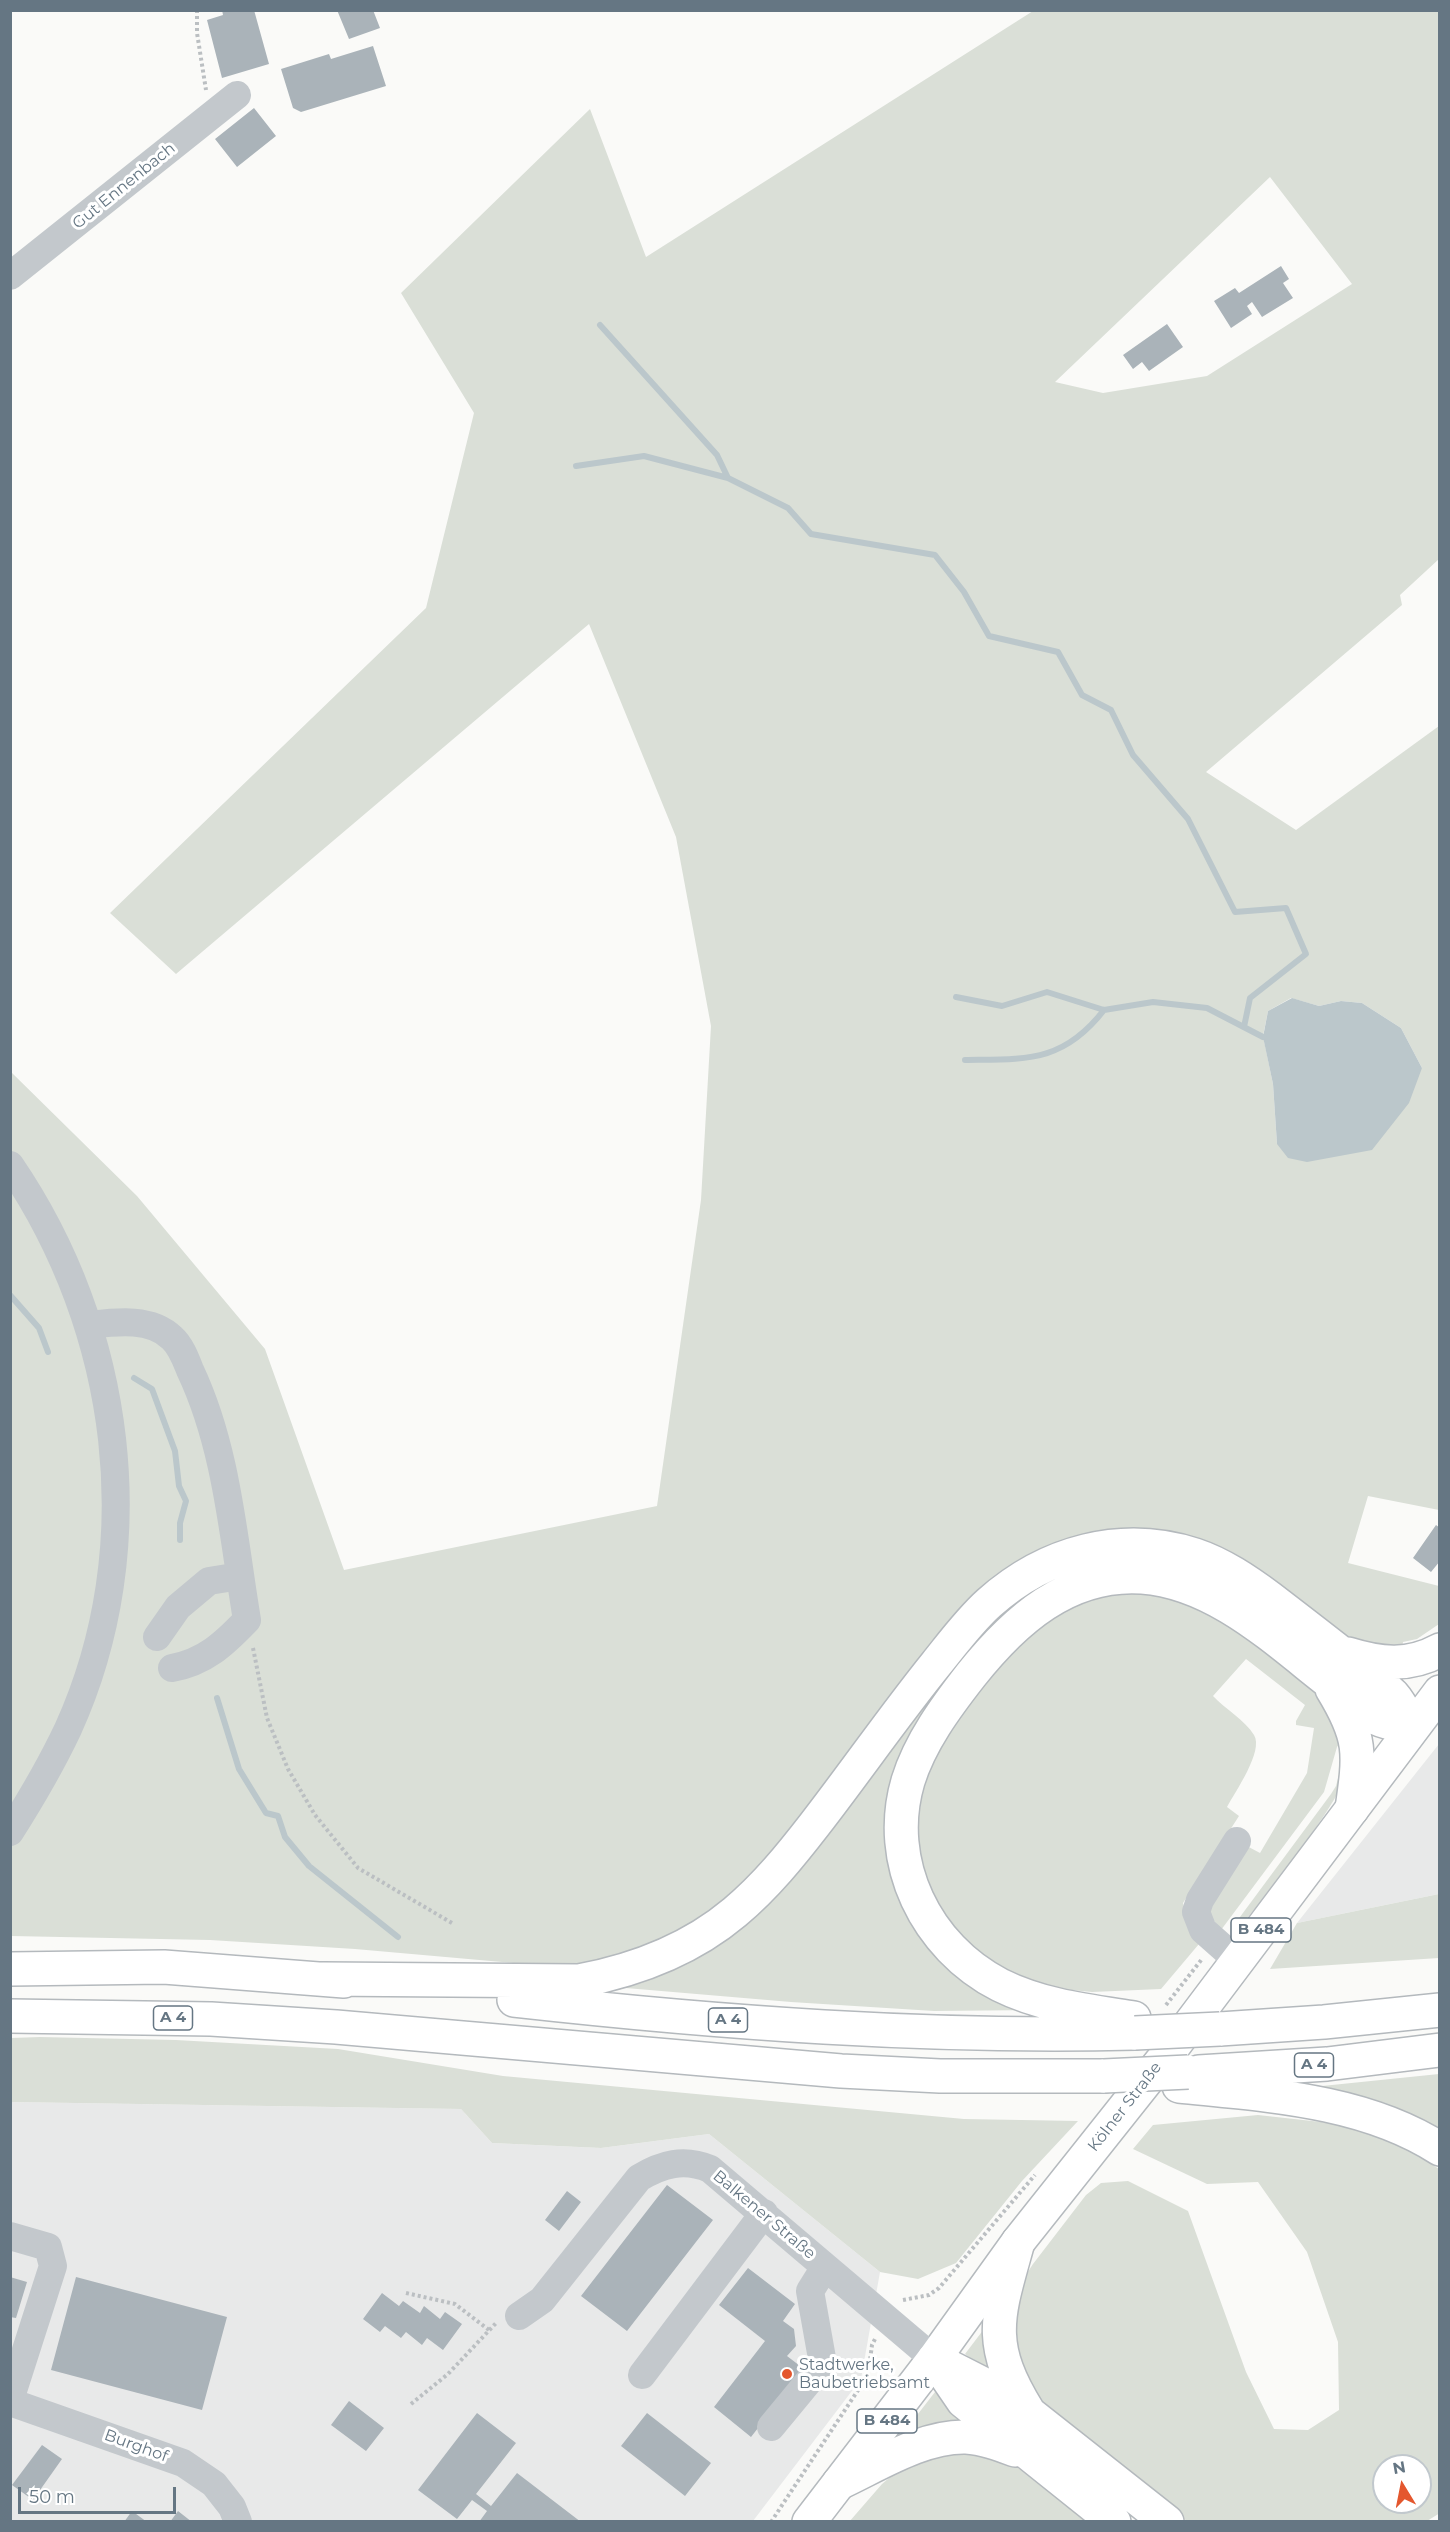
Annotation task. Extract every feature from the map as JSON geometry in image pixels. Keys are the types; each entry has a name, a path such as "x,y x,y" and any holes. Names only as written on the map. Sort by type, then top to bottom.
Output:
{"main road":[{"path":"323,1979 579,1981 612,1975 649,1964 680,1949 736,1912 779,1869 972,1620 1013,1584 1034,1570 1064,1556 1092,1548 1119,1545 1169,1549 1195,1555 1248,1582 1333,1666 1358,1743 1358,1768 1352,1809"},
{"path":"1413,1728 1395,1696 1266,1633 1204,1593 1174,1583 1143,1577 1112,1578 1090,1582 1065,1592 1016,1625 997,1643 957,1693 918,1755 908,1780 900,1829 903,1857 910,1883 921,1908 935,1930 953,1952 1000,1984 1037,2000 1140,2026 1220,2029 1335,2021 1440,2010"},
{"path":"1333,1666 1370,1661 1393,1663 1424,1658 1440,1650"},
{"name":"Kölner Straße","path":"808,2522 934,2359 1018,2242 1238,1961 1440,1692"},
{"name":"A 4","path":"10,1969 164,1967 323,1979 600,2010 878,2032 1066,2035 1140,2026"},
{"name":"A 4","path":"10,2016 211,2019 324,2026 852,2071 940,2076 1104,2076 1183,2079 1440,2050"},
{"path":"1183,2079 1356,2113 1401,2128 1440,2149"},
{"path":"1018,2242 1000,2307 999,2345 1012,2386 1029,2413"},
{"path":"934,2359 982,2384 1029,2413 1167,2522"},
{"path":"934,2359 963,2401 1114,2522"},
{"path":"839,2483 922,2444 944,2439 966,2437 987,2440 1029,2455"}],"street":[{"name":"Gut Ennenbach","path":"10,276 237,95"},
{"path":"10,1166 67,1265 89,1325 107,1399 116,1474 115,1547 110,1584 94,1653 68,1727 35,1791 10,1832"},
{"path":"89,1325 127,1321 160,1330 172,1339 183,1354 199,1388 215,1436 229,1501 247,1620 226,1642 191,1665 172,1668"},
{"path":"157,1636 178,1607 209,1581 240,1576"},
{"path":"1237,1841 1200,1900 1196,1912 1203,1930 1238,1961"},
{"name":"Balkener Straße","path":"519,2316 542,2300 639,2178 658,2166 682,2162 699,2164 710,2169 934,2359"},
{"path":"642,2375 764,2213"},
{"path":"10,2236 48,2247 53,2266 18,2351 10,2401"},
{"path":"771,2427 823,2364 810,2291 825,2267"},
{"name":"Burghof","path":"10,2401 183,2463 214,2484 232,2507 238,2522"}],"path":[{"path":"197,10 197,33 210,118"},
{"path":"247,1620 267,1718 288,1769 315,1815 358,1868 452,1923"},
{"path":"406,2293 455,2304 489,2330"},
{"path":"411,2404 448,2374 499,2320 519,2316"}],"shaded area":[{"path":"1033,11 1439,11 1439,559 1400,595 1402,605 1206,772 1296,830 1439,726 1439,1510 1368,1496 1348,1563 1439,1586 1439,1624 1417,1639 1403,1642 1401,1653 1381,1651 1342,1636 1249,1567 1056,1544 1019,1560 993,1579 751,1879 684,1931 643,1950 570,1968 355,1949 210,1940 11,1936 10,1071 137,1196 265,1349 344,1570 657,1506 701,1200 711,1026 676,837 589,624 176,974 110,913 426,608 474,413 401,293 590,109 646,257","holes":["1270,177 1352,284 1207,376 1103,393 1055,382","1291,998 1319,1006 1341,1001 1362,1003 1401,1028 1422,1068 1277,1144 1273,1084 1263,1036 1268,1011"]},
{"path":"1292,998 1319,1006 1341,1001 1362,1003 1401,1028 1422,1068 1409,1103 1372,1150 1307,1162 1288,1158 1277,1144 1273,1084 1263,1037 1268,1011"},
{"path":"1077,1564 1202,1571 1277,1628 1089,1572 925,1724 903,1893 1039,2010 934,2011 614,1987 680,1961 985,1619"},
{"path":"1154,1592 1214,1612 1329,1702 1343,1738 1337,1747 1324,1792 1221,1930 1207,1912 1245,1845 1260,1853 1307,1773 1314,1728 1296,1725 1305,1705 1246,1659 1213,1696 1245,1724 1254,1735 1256,1742 1252,1761 1227,1807 1239,1816 1183,1903 1190,1928 1199,1944 1161,1989 1092,1992 1041,1985 1007,1971 978,1953 956,1934 935,1904 916,1844 919,1789 929,1761 967,1700 1037,1623 1102,1593"},
{"path":"1439,1744 1439,1894 1297,1923"},
{"path":"1343,1759 1338,1791 1329,1807 1254,1911 1232,1931 1237,1921 1331,1794 1336,1786"},
{"path":"1439,1894 1439,1958 1270,1969 1297,1923"},
{"path":"11,2038 176,2040 338,2049 503,2076 964,2119 1078,2121 1022,2181 956,2263 918,2279 880,2272 709,2134 601,2148 492,2143 461,2109 11,2102"},
{"path":"1439,2074 1439,2139 1293,2089"},
{"path":"11,2102 461,2109 492,2143 601,2148 709,2134 880,2272 861,2379 753,2521 11,2522"},
{"path":"1258,2115 1348,2125 1402,2145 1439,2169 1440,2513 1427,2521 1188,2521 1179,2517 1027,2392 1009,2314 1018,2287 1086,2195 1101,2183 1128,2181 1188,2211 1246,2372 1274,2429 1308,2430 1339,2410 1338,2342 1307,2252 1258,2182 1207,2184 1133,2149 1153,2125"},
{"path":"987,2325 996,2378 965,2354"},
{"path":"935,2392 977,2425 897,2441"},
{"path":"953,2447 1002,2459 1030,2475 1089,2522 849,2522 882,2484 910,2460"}],"building":[{"path":"222,10 254,10 269,64 222,78 207,20 223,15"},
{"path":"337,10 373,10 380,28 349,39"},
{"path":"373,46 386,86 301,112 293,108 281,69 329,54 331,59"},
{"path":"254,108 276,136 237,167 215,139"},
{"path":"1281,266 1289,279 1283,283 1293,298 1262,317 1252,302 1247,306 1252,314 1231,328 1214,301 1235,288 1239,293"},
{"path":"1167,324 1183,347 1149,371 1142,362 1133,369 1123,355"},
{"path":"1436,1525 1440,1528 1440,1561 1431,1572 1413,1558"},
{"path":"667,2185 713,2220 627,2331 581,2296"},
{"path":"567,2191 581,2202 559,2231 545,2220"},
{"path":"748,2268 795,2304 783,2321 794,2329 796,2346 787,2356 804,2369 751,2437 714,2407 765,2341 719,2305"},
{"path":"10,2277 27,2282 16,2318 10,2317"},
{"path":"76,2277 227,2317 202,2410 51,2370"},
{"path":"382,2293 399,2306 403,2301 420,2313 424,2306 440,2319 445,2312 462,2324 443,2350 427,2338 422,2345 406,2332 401,2338 385,2326 380,2332 363,2319"},
{"path":"349,2401 384,2428 366,2451 331,2425"},
{"path":"477,2413 516,2443 476,2494 491,2506 517,2473 581,2522 479,2522 487,2511 472,2500 457,2519 418,2490"},
{"path":"647,2413 711,2463 685,2496 621,2446"},
{"path":"42,2445 62,2459 33,2500 12,2485"},
{"path":"132,2511 147,2522 124,2522"},
{"path":"178,2511 192,2522 170,2522"}],"waterway":[{"path":"600,325 717,455 728,478"},
{"path":"576,466 644,456 728,478 788,508 811,534 935,555 964,592 989,636 1058,652 1082,695 1111,710 1133,755 1188,819 1235,912 1286,908 1306,954 1250,998 1244,1027"},
{"path":"956,997 1002,1006 1047,992 1104,1010 1153,1002 1207,1008 1263,1037"},
{"path":"965,1060 1025,1058 1058,1049 1074,1040 1104,1010"},
{"path":"10,1295 39,1328 48,1352"},
{"path":"134,1378 152,1389 175,1451 179,1486 186,1501 180,1523 180,1540"},
{"path":"217,1698 239,1769 266,1813 278,1816 285,1837 309,1866 398,1937"}],"place":[{"name":"Stadtwerke, Baubetriebsamt","path":"787,2374"}]}
